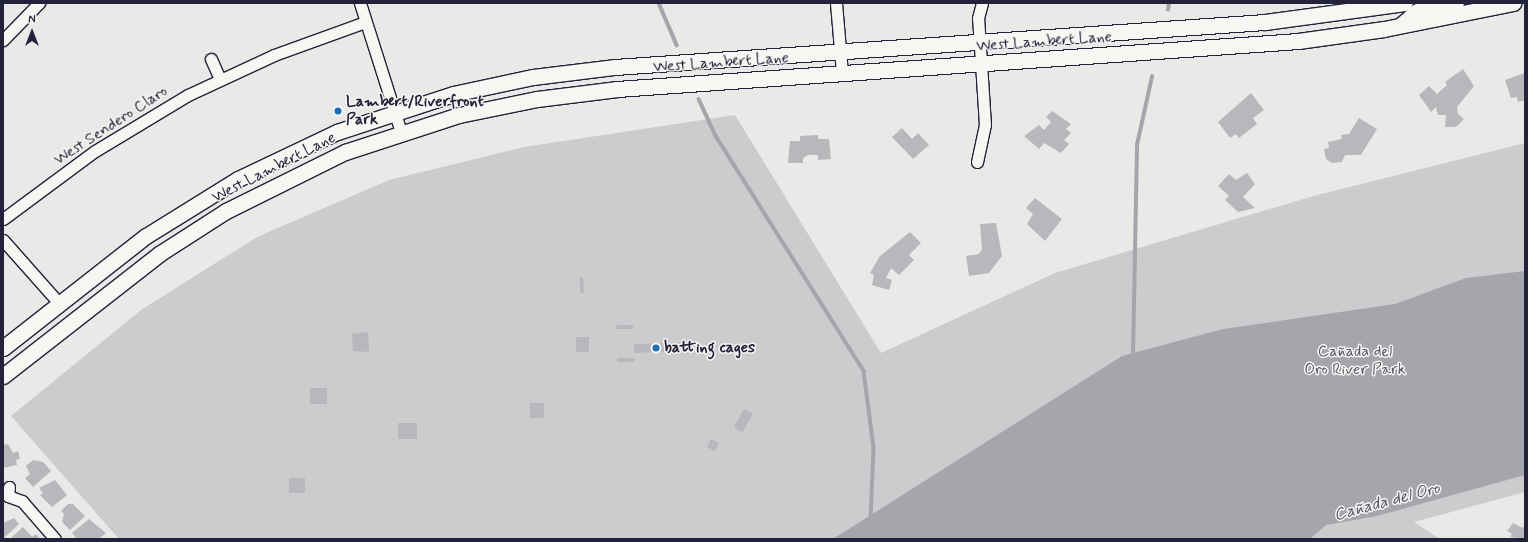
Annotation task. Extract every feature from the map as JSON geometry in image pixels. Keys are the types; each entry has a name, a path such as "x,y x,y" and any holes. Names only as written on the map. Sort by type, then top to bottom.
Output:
{"main road":[{"name":"West Lambert Lane","path":"3,348 146,236 214,192 314,141 394,111 483,87 573,71 1265,22 1405,3"},
{"path":"1400,26 1417,11 1456,3"},
{"name":"West Lambert Lane","path":"3,376 159,254 226,212 310,167 401,132 481,110 582,92 1298,41 1400,26 1513,3"}],"street":[{"path":"3,40 39,3"},
{"path":"360,3 401,132"},
{"path":"836,3 842,73"},
{"path":"976,162 985,125 978,18 982,3"},
{"name":"West Sendero Claro","path":"3,219 95,151 220,79 365,22"},
{"path":"211,59 220,79"},
{"path":"3,240 59,303"},
{"path":"7,493 22,501 55,539"}],"green space":[{"name":"Cañada del Oro River Park","path":"735,115 881,353 1055,273 1310,197 1525,143 1525,492 1414,522 1440,539 119,539 11,416 141,310 257,237 389,180 524,147"}],"water":[{"name":"Cañada del Oro","path":"1525,271 1525,475 1377,516 1326,525 1310,539 833,539 1122,356 1223,329 1395,304 1466,278"}],"building":[{"path":"1463,69 1474,86 1457,107 1458,114 1464,119 1456,127 1445,127 1446,115 1438,115 1436,107 1431,112 1419,95 1429,86 1437,94 1447,85 1445,82"},
{"path":"1525,73 1525,100 1518,102 1517,97 1511,98 1505,80"},
{"path":"1251,93 1264,110 1253,118 1257,124 1239,138 1236,134 1230,138 1218,122"},
{"path":"1052,111 1071,124 1066,129 1071,133 1064,140 1069,144 1061,153 1044,143 1039,149 1024,136 1039,125 1044,130 1051,122 1046,117"},
{"path":"1359,118 1377,129 1361,155 1345,155 1342,162 1332,163 1326,159 1324,149 1329,148 1328,142 1342,139 1341,135 1349,134"},
{"path":"902,128 912,139 918,133 929,145 913,159 892,137"},
{"path":"818,135 818,139 829,139 831,159 818,160 818,155 808,155 803,158 803,163 788,163 790,141 800,141 800,136"},
{"path":"1247,173 1255,184 1243,197 1255,208 1238,212 1225,200 1229,196 1218,186 1229,174 1236,180"},
{"path":"1035,198 1062,219 1045,241 1027,224 1033,214 1026,208"},
{"path":"996,223 1002,256 989,273 969,276 966,256 979,254 982,249 980,224"},
{"path":"910,232 921,243 909,255 914,260 899,275 891,268 886,278 892,280 889,290 872,285 874,275 870,273 880,256"},
{"path":"580,277 583,277 584,293 580,293"},
{"path":"617,325 634,325 632,329 616,329"},
{"path":"368,332 369,352 353,351 352,334"},
{"path":"576,337 589,337 589,352 576,352"},
{"name":"batting cages","path":"679,343 677,351 634,353 634,344"},
{"path":"617,358 634,358 634,362 617,362"},
{"path":"310,388 327,388 327,404 310,404"},
{"path":"530,403 544,403 544,418 530,418"},
{"path":"744,409 753,414 743,432 734,427"},
{"path":"398,423 417,423 417,439 398,439"},
{"path":"711,439 719,443 715,451 707,447"},
{"path":"8,444 13,453 18,451 20,459 16,460 17,465 3,468 3,445"},
{"path":"33,460 43,462 51,471 33,487 25,478 30,474 26,466"},
{"path":"289,478 305,478 305,493 289,493"},
{"path":"55,480 67,495 52,507 40,495 43,493 39,488"},
{"path":"68,504 73,504 85,516 70,530 62,522 64,514 61,511"},
{"path":"14,518 19,524 3,539 3,523"},
{"path":"89,519 106,533 99,539 77,539 72,533"},
{"path":"1513,523 1523,528 1525,525 1525,539 1510,537 1512,534 1507,531"},
{"path":"23,527 32,537 36,534 40,539 10,539"}],"waterway":[{"path":"659,3 677,45"},
{"path":"1168,10 1169,3"},
{"path":"1133,356 1137,145 1152,77"},
{"path":"699,99 716,136 864,371 874,448 871,519"}],"place":[{"name":"Lambert/Riverfront Park","path":"338,111"},
{"name":"batting cages","path":"656,348"}]}
